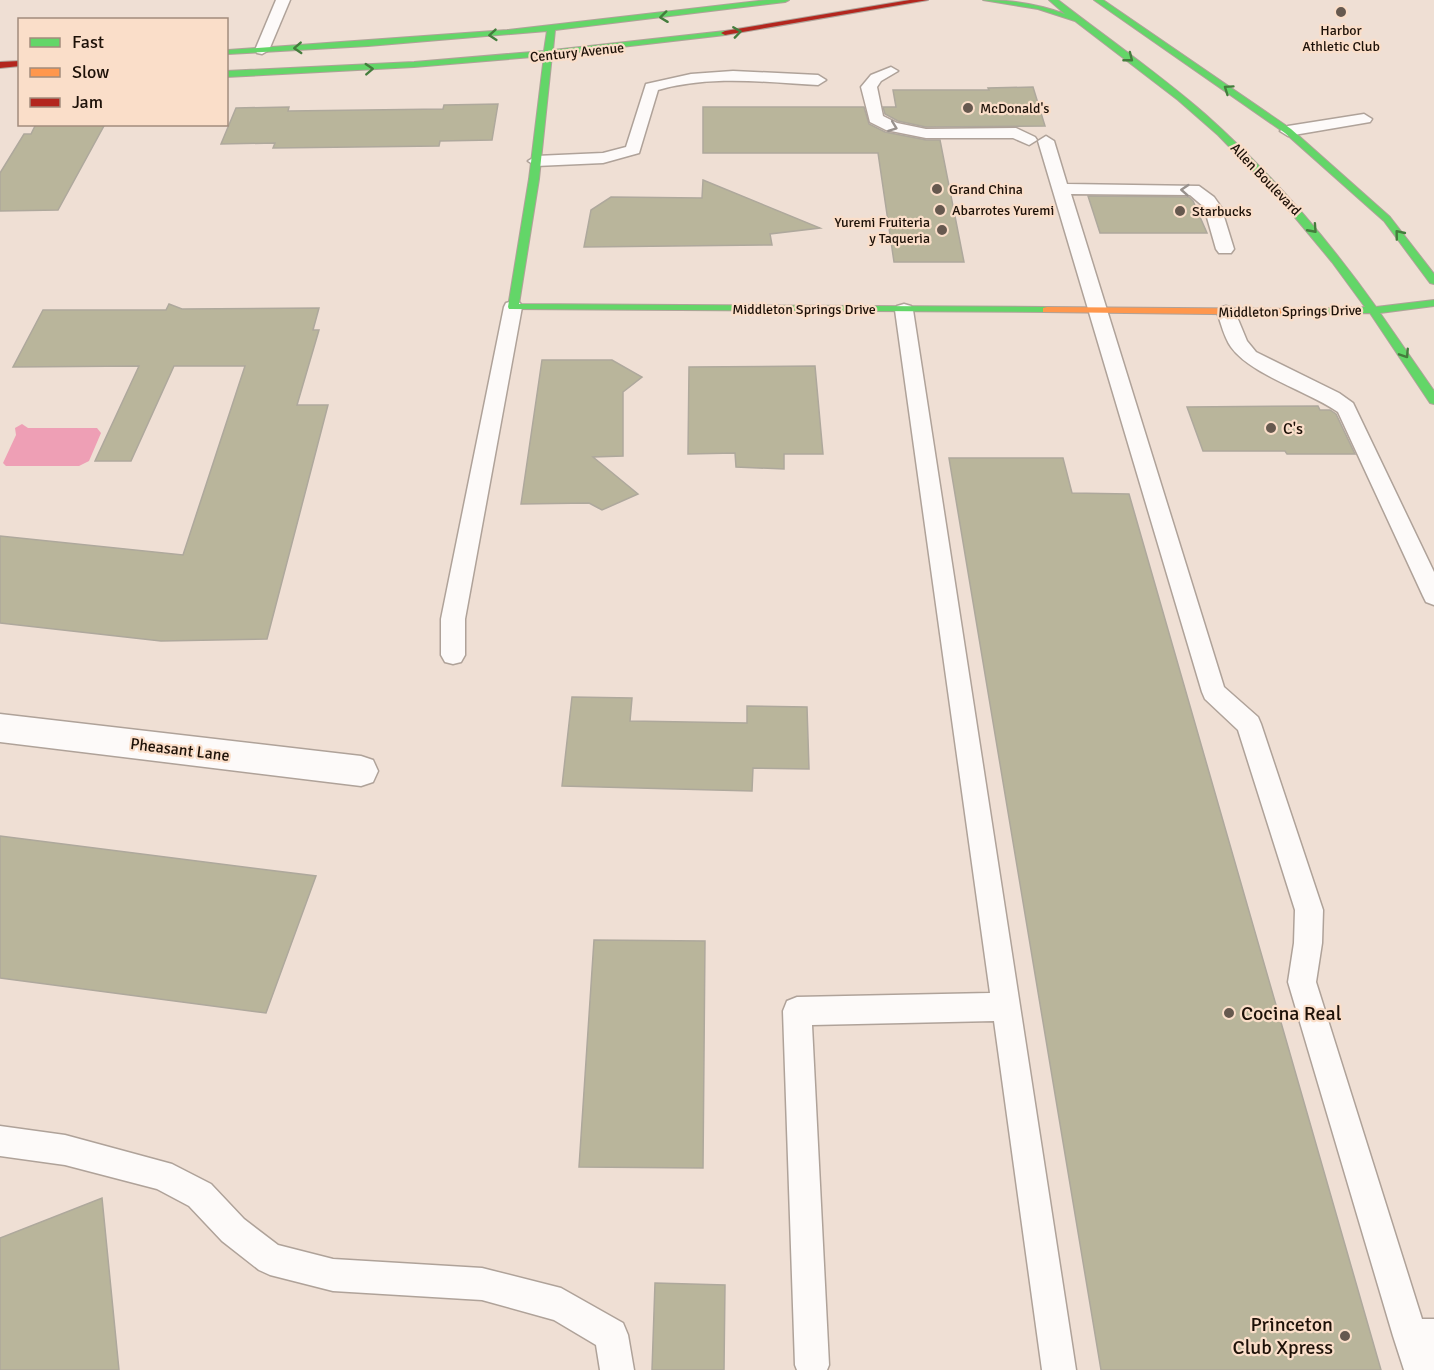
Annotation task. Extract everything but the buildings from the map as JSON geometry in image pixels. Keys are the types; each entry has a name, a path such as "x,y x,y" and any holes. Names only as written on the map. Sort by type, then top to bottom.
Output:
{"main road":[{"name":"Century Avenue","path":"228,52 551,30 785,0"},
{"name":"Century Avenue","path":"228,74 392,68 549,55 757,29 924,0"},
{"path":"987,0 1039,7 1083,22"},
{"name":"Allen Boulevard","path":"1053,0 1182,99 1244,155 1325,243 1375,310 1434,400"},
{"path":"1098,0 1288,131 1387,219 1434,281"},
{"path":"1132,8 1156,39"},
{"path":"513,307 536,161 551,30"},
{"name":"Middleton Springs Drive","path":"513,307 1226,312 1375,310 1434,303"}],"street":[{"name":"Pheasant Lane","path":"0,728 361,771"}],"lane":[{"path":"262,50 283,0"},
{"path":"891,71 876,78 869,87 876,119 890,127 912,133 1016,133 1037,140 1060,189 1214,692 1249,724 1309,910 1308,943 1302,982 1422,1336 1421,1370"},
{"path":"536,161 603,158 633,150 651,87 675,79 698,76 818,80"},
{"path":"1288,131 1364,119"},
{"path":"1060,189 1193,190 1206,196 1218,217 1225,249"},
{"path":"453,655 453,619 513,307"},
{"path":"904,310 1059,1370"},
{"path":"1226,312 1238,343 1249,356 1332,398 1346,408 1434,596"},
{"path":"813,1365 798,1011 1006,1007"},
{"path":"0,1141 65,1150 161,1175 200,1195 233,1230 270,1259 333,1275 482,1284 561,1305 611,1335 617,1370"}],"shaded area":[{"path":"22,424 28,428 97,428 101,433 89,461 79,466 6,466 3,463 16,435 15,428"}],"traffic: fast":[{"path":"228,52 507,32 646,18 785,0"},
{"path":"987,0 1039,7 1073,19"},
{"path":"1053,0 1181,98 1252,163 1336,260 1362,294 1434,400"},
{"path":"1098,0 1288,131 1387,219 1434,281"},
{"path":"551,30 534,179 513,307 1047,310"},
{"path":"228,74 351,69 476,60 725,33"},
{"path":"1302,312 1375,310 1434,303"}],"traffic: slow":[{"path":"1047,310 1302,312"}],"traffic: jam":[{"path":"725,33 924,0"},
{"path":"0,65 18,63"}],"place":[{"name":"Harbor Athletic Club","path":"1341,12"},
{"name":"McDonald's","path":"968,108"},
{"name":"Grand China","path":"937,189"},
{"name":"Abarrotes Yuremi","path":"940,210"},
{"name":"Starbucks","path":"1180,211"},
{"name":"Yuremi Fruiteria y Taqueria","path":"942,230"},
{"name":"C's","path":"1271,428"},
{"name":"Cocina Real","path":"1229,1013"},
{"name":"Princeton Club Xpress","path":"1345,1336"}]}
